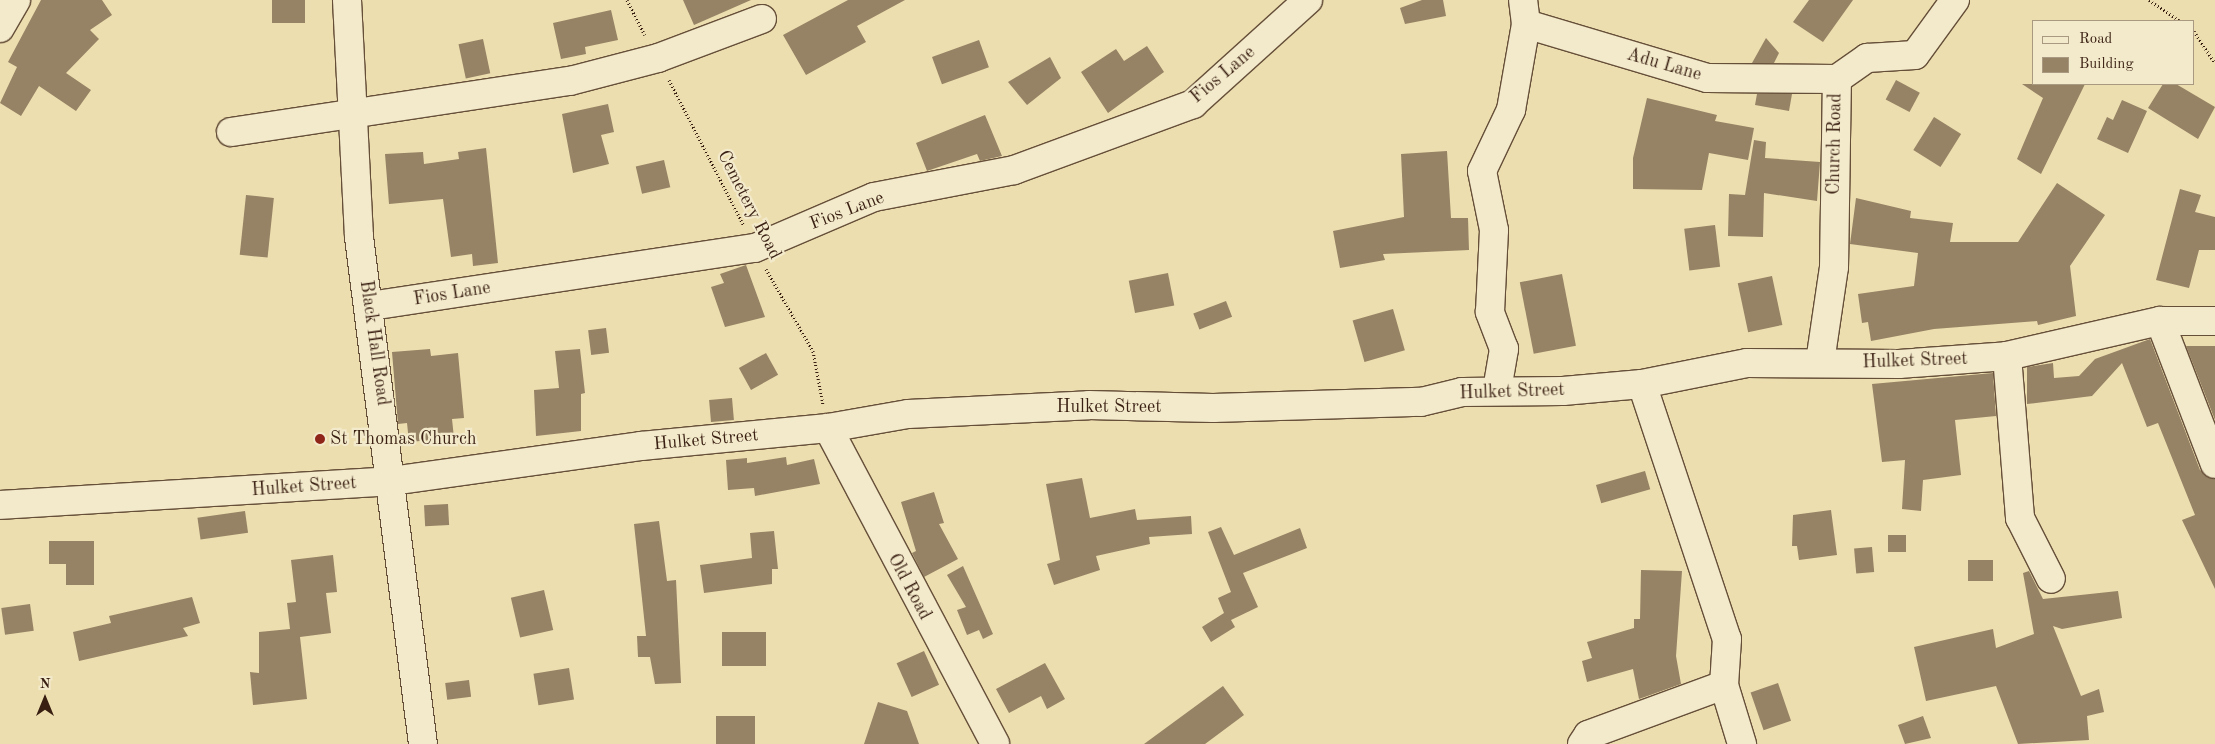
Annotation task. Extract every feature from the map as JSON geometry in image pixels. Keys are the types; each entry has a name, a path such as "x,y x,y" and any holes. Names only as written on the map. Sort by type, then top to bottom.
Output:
{"street":[{"path":"0,28 16,0"},
{"name":"Black Hall Road","path":"347,0 351,115 370,306 423,744"},
{"name":"Fios Lane","path":"370,306 754,248 874,198 1014,170 1193,104 1308,0"},
{"name":"Church Road","path":"1820,362 1834,267 1837,79 1866,58 1915,55 1955,0"},
{"path":"1497,390 1504,348 1490,312 1494,230 1482,171 1511,110 1524,12"},
{"name":"Adu Lane","path":"1524,12 1707,78 1837,79"},
{"path":"231,132 570,81 658,58 762,19"},
{"path":"2160,321 2215,464"},
{"name":"Hulket Street","path":"0,505 392,481 640,446 828,428 908,414 1089,405 1323,406 1421,402 1462,392 1497,390 1563,391 1642,384 1747,363 1900,364 2007,356 2160,321 2215,321"},
{"path":"2007,356 2020,518 2051,579"},
{"path":"1642,384 1727,639 1724,685 1742,744"},
{"name":"Old Road","path":"828,428 995,744"},
{"path":"1582,744 1588,736 1724,685"}],"path":[{"name":"Cemetery Road","path":"627,0 754,248 812,351 828,428"},
{"path":"2149,0 2179,20"},
{"path":"2195,32 2215,64"}],"building":[{"path":"41,0 102,0 112,15 90,30 99,39 66,73 91,90 76,111 39,86 21,116 0,103 17,67 8,62"},
{"path":"272,0 305,0 305,23 272,23"},
{"path":"683,0 751,0 694,25"},
{"path":"848,0 905,0 857,26 866,42 806,75 783,35"},
{"path":"1422,0 1443,0 1446,16 1405,24 1400,8"},
{"path":"1809,0 1853,0 1823,42 1793,22"},
{"path":"611,10 618,40 585,47 586,54 561,59 553,23"},
{"path":"1766,38 1779,53 1774,63 1752,63"},
{"path":"483,39 490,73 466,78 459,44"},
{"path":"979,40 989,67 942,84 932,57"},
{"path":"1147,46 1164,72 1108,113 1081,72 1116,49 1124,61"},
{"path":"1050,57 1061,78 1027,105 1008,82"},
{"path":"1896,80 1920,93 1910,112 1886,99"},
{"path":"2022,84 2085,85 2041,174 2017,159 2043,98"},
{"path":"2162,85 2178,85 2215,107 2198,139 2148,108"},
{"path":"1757,94 1792,94 1789,111 1755,105"},
{"path":"1647,98 1717,115 1715,121 1754,128 1748,160 1709,153 1702,190 1633,189 1633,158"},
{"path":"2122,100 2147,111 2128,153 2097,139 2107,117 2113,120"},
{"path":"608,104 614,132 601,135 609,164 573,173 562,114"},
{"path":"985,115 1002,156 980,161 977,154 927,171 916,143"},
{"path":"1934,117 1961,134 1940,167 1913,150"},
{"path":"1754,140 1766,142 1765,158 1820,162 1817,201 1764,193 1763,237 1728,236 1729,194 1745,195"},
{"path":"486,148 498,263 473,266 472,254 451,257 443,199 389,204 385,154 423,152 424,164 459,159 458,152"},
{"path":"1447,151 1451,218 1468,218 1469,250 1383,254 1385,260 1340,268 1333,231 1404,217 1401,154"},
{"path":"664,160 670,187 642,194 636,167"},
{"path":"2057,183 2105,215 2070,266 2076,316 2038,325 2037,321 1934,329 1871,341 1868,322 1862,323 1858,294 1914,286 1918,253 1850,244 1856,198 1911,211 1910,218 1953,223 1950,242 2018,242"},
{"path":"2180,189 2201,195 2195,212 2215,217 2215,250 2199,250 2189,288 2156,280"},
{"path":"246,195 274,198 268,258 240,255"},
{"path":"1715,225 1720,267 1689,270 1684,229"},
{"path":"746,265 765,317 725,327 711,287 724,283 720,274"},
{"path":"1168,273 1174,305 1135,313 1129,281"},
{"path":"1562,274 1576,346 1534,354 1520,282"},
{"path":"1772,276 1782,325 1748,332 1738,283"},
{"path":"1226,301 1232,317 1199,329 1193,314"},
{"path":"1393,309 1405,350 1364,362 1353,321"},
{"path":"606,328 609,353 591,355 588,330"},
{"path":"2150,339 2200,470 2215,479 2215,589 2182,520 2195,515 2158,423 2147,427 2122,363 2092,396 2027,404 2027,367 2053,363 2054,378 2079,376 2095,359"},
{"path":"2186,346 2215,346 2215,420"},
{"path":"430,349 431,356 458,353 464,418 452,419 454,438 409,442 407,423 398,424 392,352"},
{"path":"580,349 585,393 581,394 581,431 536,436 534,390 559,388 555,351"},
{"path":"766,353 778,375 751,390 739,368"},
{"path":"1993,373 1996,416 1955,420 1961,475 1923,480 1921,511 1902,509 1905,460 1882,462 1872,384"},
{"path":"732,398 734,420 711,422 709,400"},
{"path":"786,457 787,465 814,459 820,484 755,496 754,488 728,490 726,460 747,458 747,463"},
{"path":"1645,471 1650,489 1601,503 1596,485"},
{"path":"1082,478 1090,518 1135,509 1137,520 1191,516 1192,534 1149,537 1150,544 1096,556 1100,570 1054,585 1047,564 1060,560 1046,484"},
{"path":"934,492 944,523 939,524 958,559 924,577 912,553 916,551 901,502"},
{"path":"448,504 449,525 425,526 424,505"},
{"path":"1831,510 1837,555 1799,560 1797,546 1792,546 1793,515"},
{"path":"245,511 248,533 201,539 197,518"},
{"path":"659,521 667,581 676,580 681,683 655,684 650,657 638,657 637,636 646,636 634,524"},
{"path":"1221,527 1234,555 1300,528 1307,548 1243,573 1258,607 1231,620 1235,627 1211,642 1202,627 1224,613 1218,598 1231,592 1208,532"},
{"path":"774,531 778,569 772,569 772,584 704,593 700,565 752,558 750,533"},
{"path":"1888,535 1906,535 1906,552 1888,552"},
{"path":"49,541 94,541 94,585 66,585 66,564 49,564"},
{"path":"1872,547 1874,572 1856,573 1854,549"},
{"path":"333,555 337,592 326,593 331,633 300,637 307,699 253,705 250,672 259,673 259,632 290,629 287,603 296,602 291,560"},
{"path":"1968,560 1993,560 1993,581 1968,581"},
{"path":"963,566 993,634 983,639 979,630 967,635 957,610 966,607 947,575"},
{"path":"1641,570 1682,571 1676,656 1681,684 1639,699 1633,669 1587,682 1582,661 1592,658 1587,642 1634,628 1634,619 1640,619"},
{"path":"2029,571 2043,599 2118,591 2122,618 2062,629 2053,626 2081,696 2099,689 2104,712 2087,716 2089,740 2018,744 1996,686 1926,701 1914,647 1993,629 1996,648 2034,634 2023,573"},
{"path":"544,590 553,630 520,638 511,598"},
{"path":"192,597 200,623 183,628 188,636 79,661 73,632 111,623 109,616"},
{"path":"30,604 34,631 5,635 1,608"},
{"path":"722,632 766,632 766,666 722,666"},
{"path":"924,651 939,685 912,697 897,663"},
{"path":"1045,663 1065,699 1047,709 1041,696 1009,713 996,689"},
{"path":"569,668 574,700 538,705 533,674"},
{"path":"469,680 471,697 447,700 445,683"},
{"path":"1778,683 1791,721 1764,730 1751,692"},
{"path":"1223,686 1244,715 1205,744 1144,744"},
{"path":"878,702 907,711 919,744 864,744"},
{"path":"716,716 755,716 755,744 716,744"},
{"path":"1923,716 1931,738 1905,744 1898,725"}],"place":[{"name":"St Thomas Church","path":"320,439"}]}
